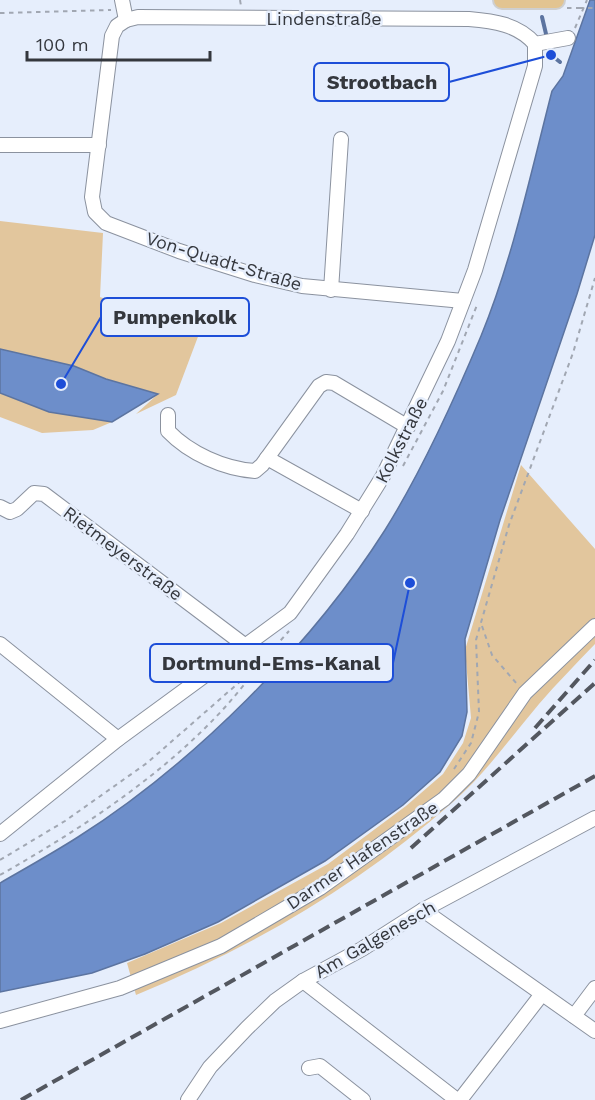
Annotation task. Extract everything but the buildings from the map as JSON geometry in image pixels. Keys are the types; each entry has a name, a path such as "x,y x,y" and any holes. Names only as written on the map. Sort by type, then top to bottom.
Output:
{"main road":[{"path":"502,0 556,0"}],"street":[{"name":"Lindenstraße","path":"124,10 138,17 469,19 490,21 518,30 543,43"},
{"name":"Von-Quadt-Straße","path":"124,10 112,36 92,197 95,212 106,223 179,251 255,275 302,286 463,302"},
{"path":"543,43 568,38"},
{"name":"Kolkstraße","path":"0,834 118,739 243,644 290,613 362,511 408,427 439,363 463,302 475,270 543,43"},
{"path":"331,290 341,139"},
{"path":"0,145 99,145"},
{"path":"168,415 168,431 179,443 194,452 243,470 255,471 267,459 319,386 326,382 334,383 408,427"},
{"path":"267,459 362,511"},
{"name":"Rietmeyerstraße","path":"0,507 10,512 17,509 34,493 44,494 243,644"},
{"name":"Darmer Hafenstraße","path":"0,1021 130,983 221,946 320,888 444,799 469,774 525,693 595,626"},
{"path":"0,644 118,739"},
{"name":"Am Galgenesch","path":"188,1100 210,1067 274,1001 303,981 362,949 423,910 595,818"},
{"path":"423,910 595,1031"},
{"path":"303,981 458,1100 542,994"},
{"path":"574,1016 595,988"},
{"path":"309,1068 320,1066 363,1100"}],"path":[{"path":"568,38 579,22 586,0"},
{"path":"579,8 595,8"},
{"path":"0,13 124,10"},
{"path":"454,770 471,743 479,712 476,640 509,525 573,353 595,278"},
{"path":"481,624 492,655 525,693"},
{"path":"0,860 65,821 147,763 255,669 227,704 158,768 73,833 0,875"}],"shaded area":[{"path":"0,221 103,233 100,297 199,334 176,395 136,414 158,394 106,379 74,366 0,349"},
{"path":"0,393 49,412 112,422 93,430 42,433 0,417"},
{"path":"521,465 595,549 595,644 546,696 476,779 453,802 380,861 342,887 262,935 179,977 136,995 127,963 221,923 328,864 406,806 443,774 463,743 471,718 465,650"}],"water":[{"path":"590,0 595,0 595,235 500,520 465,639 467,712 462,736 440,772 403,805 325,861 218,922 145,954 92,973 0,992 0,883 69,843 121,808 206,738 286,658 356,573 385,530 424,460 481,336 503,276 521,215 552,91 563,76"},
{"path":"0,349 74,366 106,379 158,394 112,422 49,412 0,393"}],"waterway":[{"path":"542,17 551,55 560,62"}],"railway":[{"path":"535,728 595,660"},
{"path":"411,848 595,683"},
{"path":"21,1100 595,776"}],"place":[{"name":"Strootbach","path":"551,55"},
{"name":"Pumpenkolk","path":"61,384"},
{"name":"Dortmund-Ems-Kanal","path":"410,583"}]}
